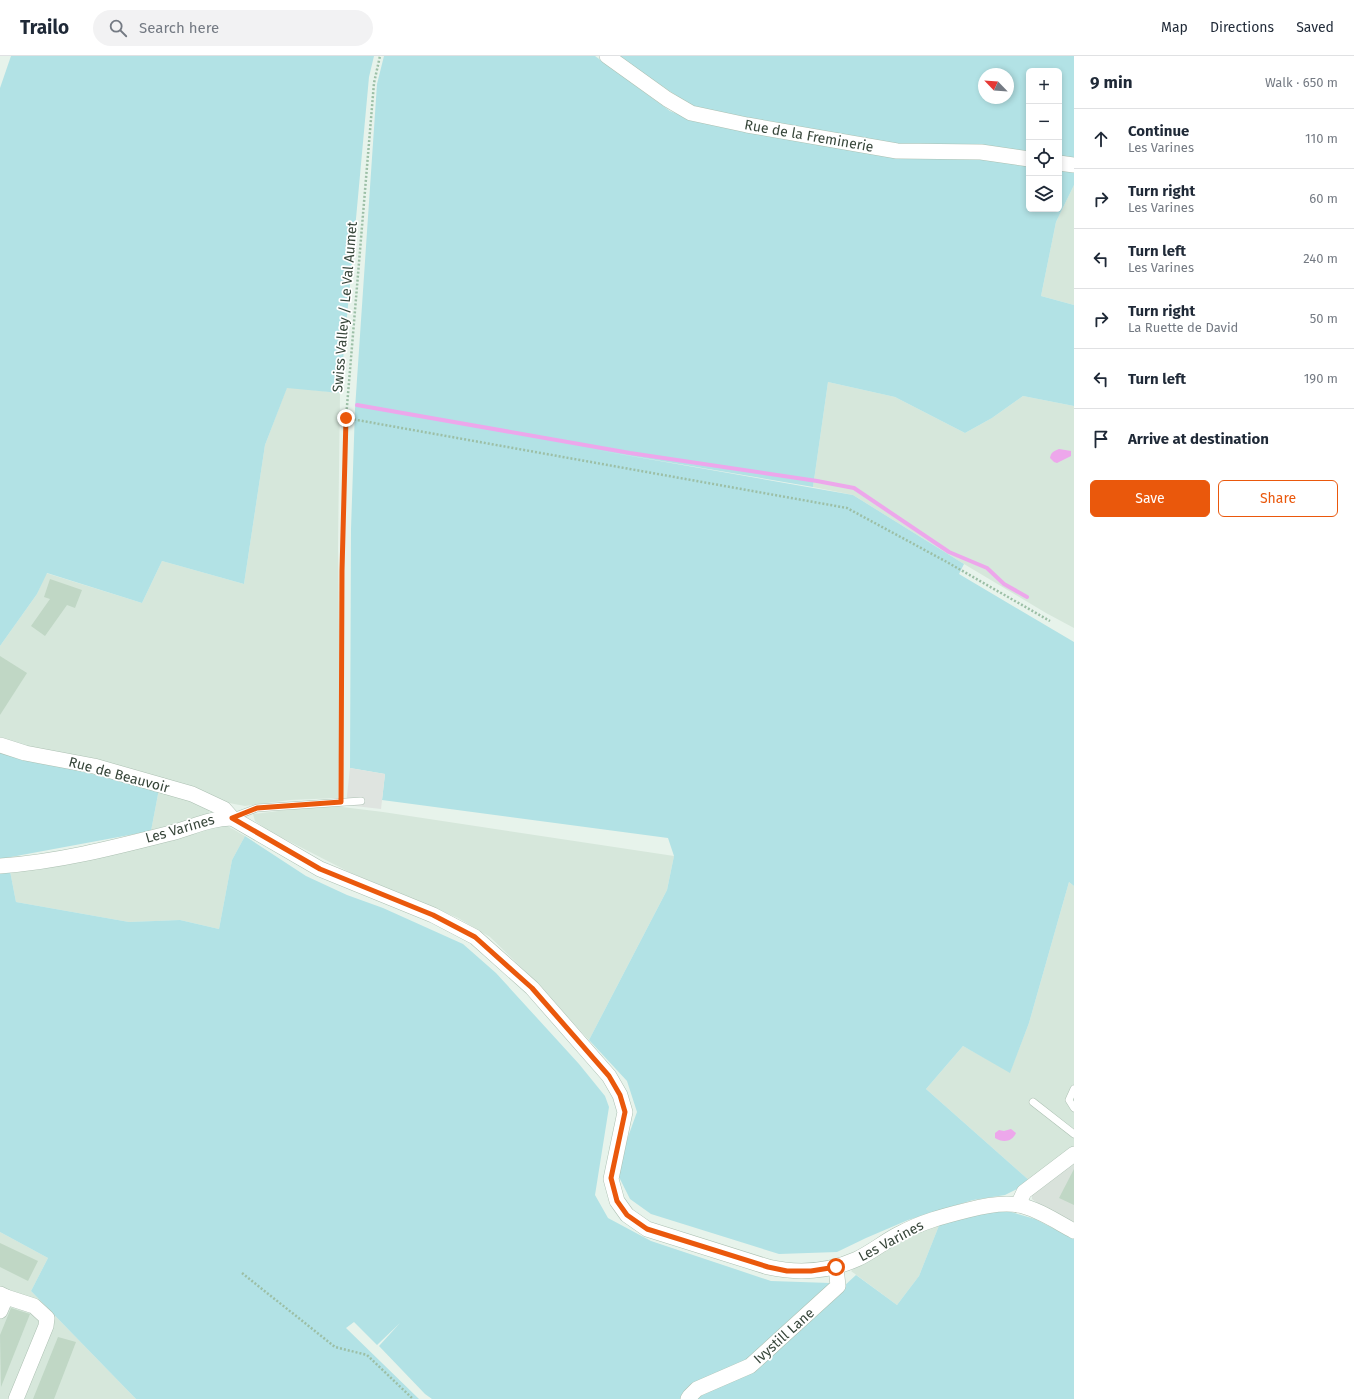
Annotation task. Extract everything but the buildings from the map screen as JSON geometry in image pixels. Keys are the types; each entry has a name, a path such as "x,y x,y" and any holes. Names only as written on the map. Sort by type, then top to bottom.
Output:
{"street":[{"name":"Rue de la Freminerie","path":"607,56 667,99 691,113 747,125 897,151 981,152 1026,159"},
{"path":"1062,163 1074,165"},
{"name":"Rue de Beauvoir","path":"0,745 25,753 94,766 192,794 224,809 232,818"},
{"name":"Les Varines","path":"0,866 56,860 176,832 220,818 232,818 320,869 433,915 475,937 532,988 609,1076 620,1095 625,1112 611,1178 617,1201 627,1215 647,1229 768,1267 787,1271 811,1271 836,1267 858,1259 899,1234 936,1218 988,1205 1018,1205 1041,1214 1074,1231"},
{"path":"1018,1205 1024,1192 1074,1154"},
{"name":"Ivystill Lane","path":"688,1399 697,1389 750,1366 838,1286 836,1267"},
{"path":"2,1301 34,1306 47,1318 46,1326 16,1399"}],"lane":[{"path":"232,818 257,808 361,800"},
{"path":"1074,1089 1069,1100 1074,1108"},
{"path":"1034,1102 1074,1134"}],"path":[{"name":"Swiss Valley / Le Val Aumet","path":"341,802 342,571 346,418 374,83 380,56"},
{"path":"346,418 847,508 945,561 1050,622"},
{"path":"242,1273 335,1347 367,1355 413,1399"}],"shaded area":[{"path":"11,56 374,56 369,77 340,393 287,388 265,445 244,584 162,561 142,603 47,573 37,594 0,646 0,88"},
{"path":"384,56 595,56 670,111 690,119 1026,162 1026,212 1061,212 1056,222 1041,296 1074,305 1074,406 1023,396 992,418 965,433 895,397 828,382 813,487 591,449 853,495 964,564 959,574 1074,642 1074,886 1069,882 1029,1023 1010,1073 963,1046 926,1089 1031,1182 1005,1195 973,1200 908,1220 837,1252 779,1254 651,1214 630,1199 619,1177 620,1159 637,1112 627,1081 589,1040 667,890 674,856 668,838 382,800 385,774 350,768 351,529 355,409 377,84"},
{"path":"617,56 1074,56 1074,161 1062,159 1062,68 1026,68 1026,154 903,145 818,132 695,108"},
{"path":"1062,167 1074,170 1074,185 1062,210"},
{"path":"1074,185 1074,305 1041,296 1056,222"},
{"path":"828,382 895,397 965,433 992,418 1023,396 1074,406 1074,628 964,564 853,495 813,487"},
{"path":"287,387 340,393 338,548 340,718 338,798 290,800 245,806 229,803 0,740 0,646 37,594 46,573 142,603 162,561 244,584 265,445"},
{"path":"1059,449 1071,451 1071,456 1057,463 1050,458 1053,452"},
{"path":"0,749 21,758 159,789 151,831 0,859"},
{"path":"350,768 385,774 381,809 346,805"},
{"path":"159,789 211,807 208,816 151,831"},
{"path":"326,805 383,812 674,856 667,890 589,1040 528,974 490,937 458,918 349,872 269,831 255,821 253,814"},
{"path":"224,824 245,836 232,860 219,929 180,920 129,922 16,902 10,871"},
{"path":"245,836 306,876 347,895 383,908 463,944 496,973 579,1064 605,1096 609,1107 595,1195 608,1218 651,1241 771,1281 830,1283 824,1291 746,1363 683,1399 432,1399 425,1394 379,1346 400,1323 377,1345 354,1322 346,1328 419,1399 136,1399 31,1291 48,1258 0,1232 0,872 10,871 16,902 129,922 180,920 219,929 232,860"},
{"path":"1069,882 1074,886 1074,1148 1031,1182 926,1089 963,1046 1010,1072 1029,1023"},
{"path":"1011,1129 1016,1133 1010,1140 1001,1141 995,1138 995,1133 999,1130 1004,1131"},
{"path":"1074,1161 1074,1224 1032,1199 1032,1191"},
{"path":"990,1212 1011,1212 1035,1219 1074,1239 1074,1399 694,1399 750,1373 856,1275 897,1305 919,1276 940,1223"},
{"path":"940,1223 919,1276 897,1305 851,1271 875,1253"},
{"path":"0,1232 48,1258 31,1291 136,1399 0,1399"}],"waterway":[{"path":"357,405 630,453 817,481 854,488 949,552 987,568 1004,584 1027,597"}],"route":[{"path":"346,418 342,571 341,802 257,808 232,818 320,869 433,915 475,937 532,988 609,1076 620,1095 625,1112 611,1178 617,1201 627,1215 647,1229 768,1267 787,1271 811,1271 836,1267"}]}
